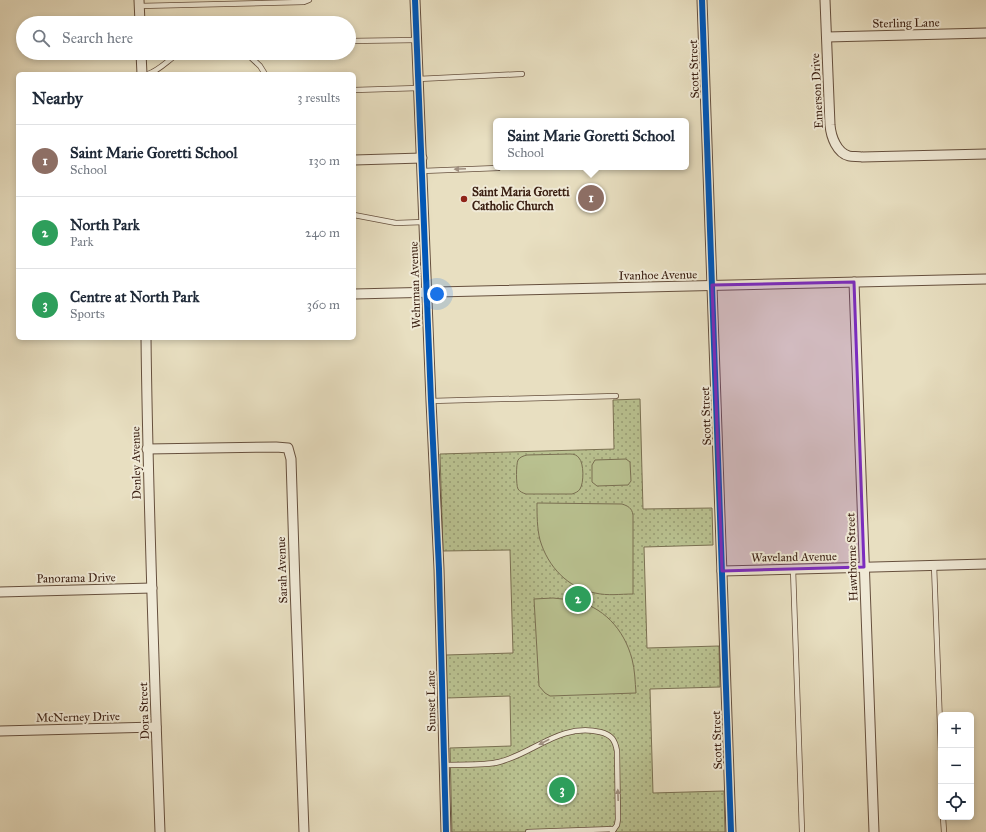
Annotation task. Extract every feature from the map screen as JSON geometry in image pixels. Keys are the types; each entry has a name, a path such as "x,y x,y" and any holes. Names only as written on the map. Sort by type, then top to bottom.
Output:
{"street":[{"name":"Wehrman Avenue","path":"415,0 426,292 439,569"},
{"name":"Scott Street","path":"702,0 731,832"},
{"name":"Emerson Drive","path":"825,0 831,134 841,151 848,155 862,157 986,154"},
{"path":"139,3 140,16"},
{"name":"Sterling Lane","path":"827,37 986,33"},
{"path":"141,60 142,72"},
{"path":"356,160 422,158"},
{"name":"Ivanhoe Avenue","path":"356,294 986,279"},
{"name":"Hawthorne Street","path":"854,282 874,832"},
{"name":"Denley Avenue","path":"146,340 147,449 152,588"},
{"name":"Sarah Avenue","path":"147,449 288,448 291,459 304,832"},
{"name":"Waveland Avenue","path":"722,571 986,564"},
{"name":"Sunset Lane","path":"439,569 446,832"},
{"name":"Panorama Drive","path":"0,592 152,588"},
{"name":"Dora Street","path":"152,588 160,832"},
{"name":"McNerney Drive","path":"0,731 156,727"}],"lane":[{"path":"139,3 304,2 309,0"},
{"path":"356,42 416,40"},
{"path":"156,72 170,60"},
{"path":"254,60 264,72"},
{"path":"418,79 522,74"},
{"path":"356,90 419,88"},
{"path":"422,171 493,168"},
{"path":"356,215 396,223 424,222"},
{"path":"431,401 616,396"},
{"path":"934,566 941,748"},
{"path":"793,569 802,832"},
{"path":"444,765 498,762 509,759 560,734 584,730 603,733 614,740 617,751 618,819 617,825 613,831 528,832"},
{"path":"943,820 944,832"}],"highlighted area":[{"path":"854,282 864,567 722,571 712,285"}],"green space":[{"path":"640,399 643,509 712,508 713,545 644,547 647,648 719,646 720,687 650,689 653,793 724,791 725,832 452,832 450,748 511,746 510,696 447,698 446,655 513,653 510,550 443,551 440,454 614,449 613,400"},
{"path":"570,454 577,456 582,464 582,482 580,489 577,492 572,494 526,494 518,489 517,466 518,460 521,457 527,455"},
{"path":"626,459 630,462 631,481 628,485 597,486 592,482 592,465 595,460"},
{"path":"537,503 622,504 629,508 633,515 633,594 609,595 595,593 576,586 560,575 548,559 540,540"},
{"path":"553,598 583,603 602,613 611,620 624,638 632,659 636,693 550,696 545,693 539,686 534,599"}],"cycle path":[{"path":"415,0 439,569 446,832"},
{"path":"702,0 731,832"}],"place":[{"name":"Saint Marie Goretti School","path":"591,198"},
{"name":"Saint Maria Goretti Catholic Church","path":"464,199"},
{"name":"North Park","path":"578,599"},
{"name":"Centre at North Park","path":"562,790"}]}
